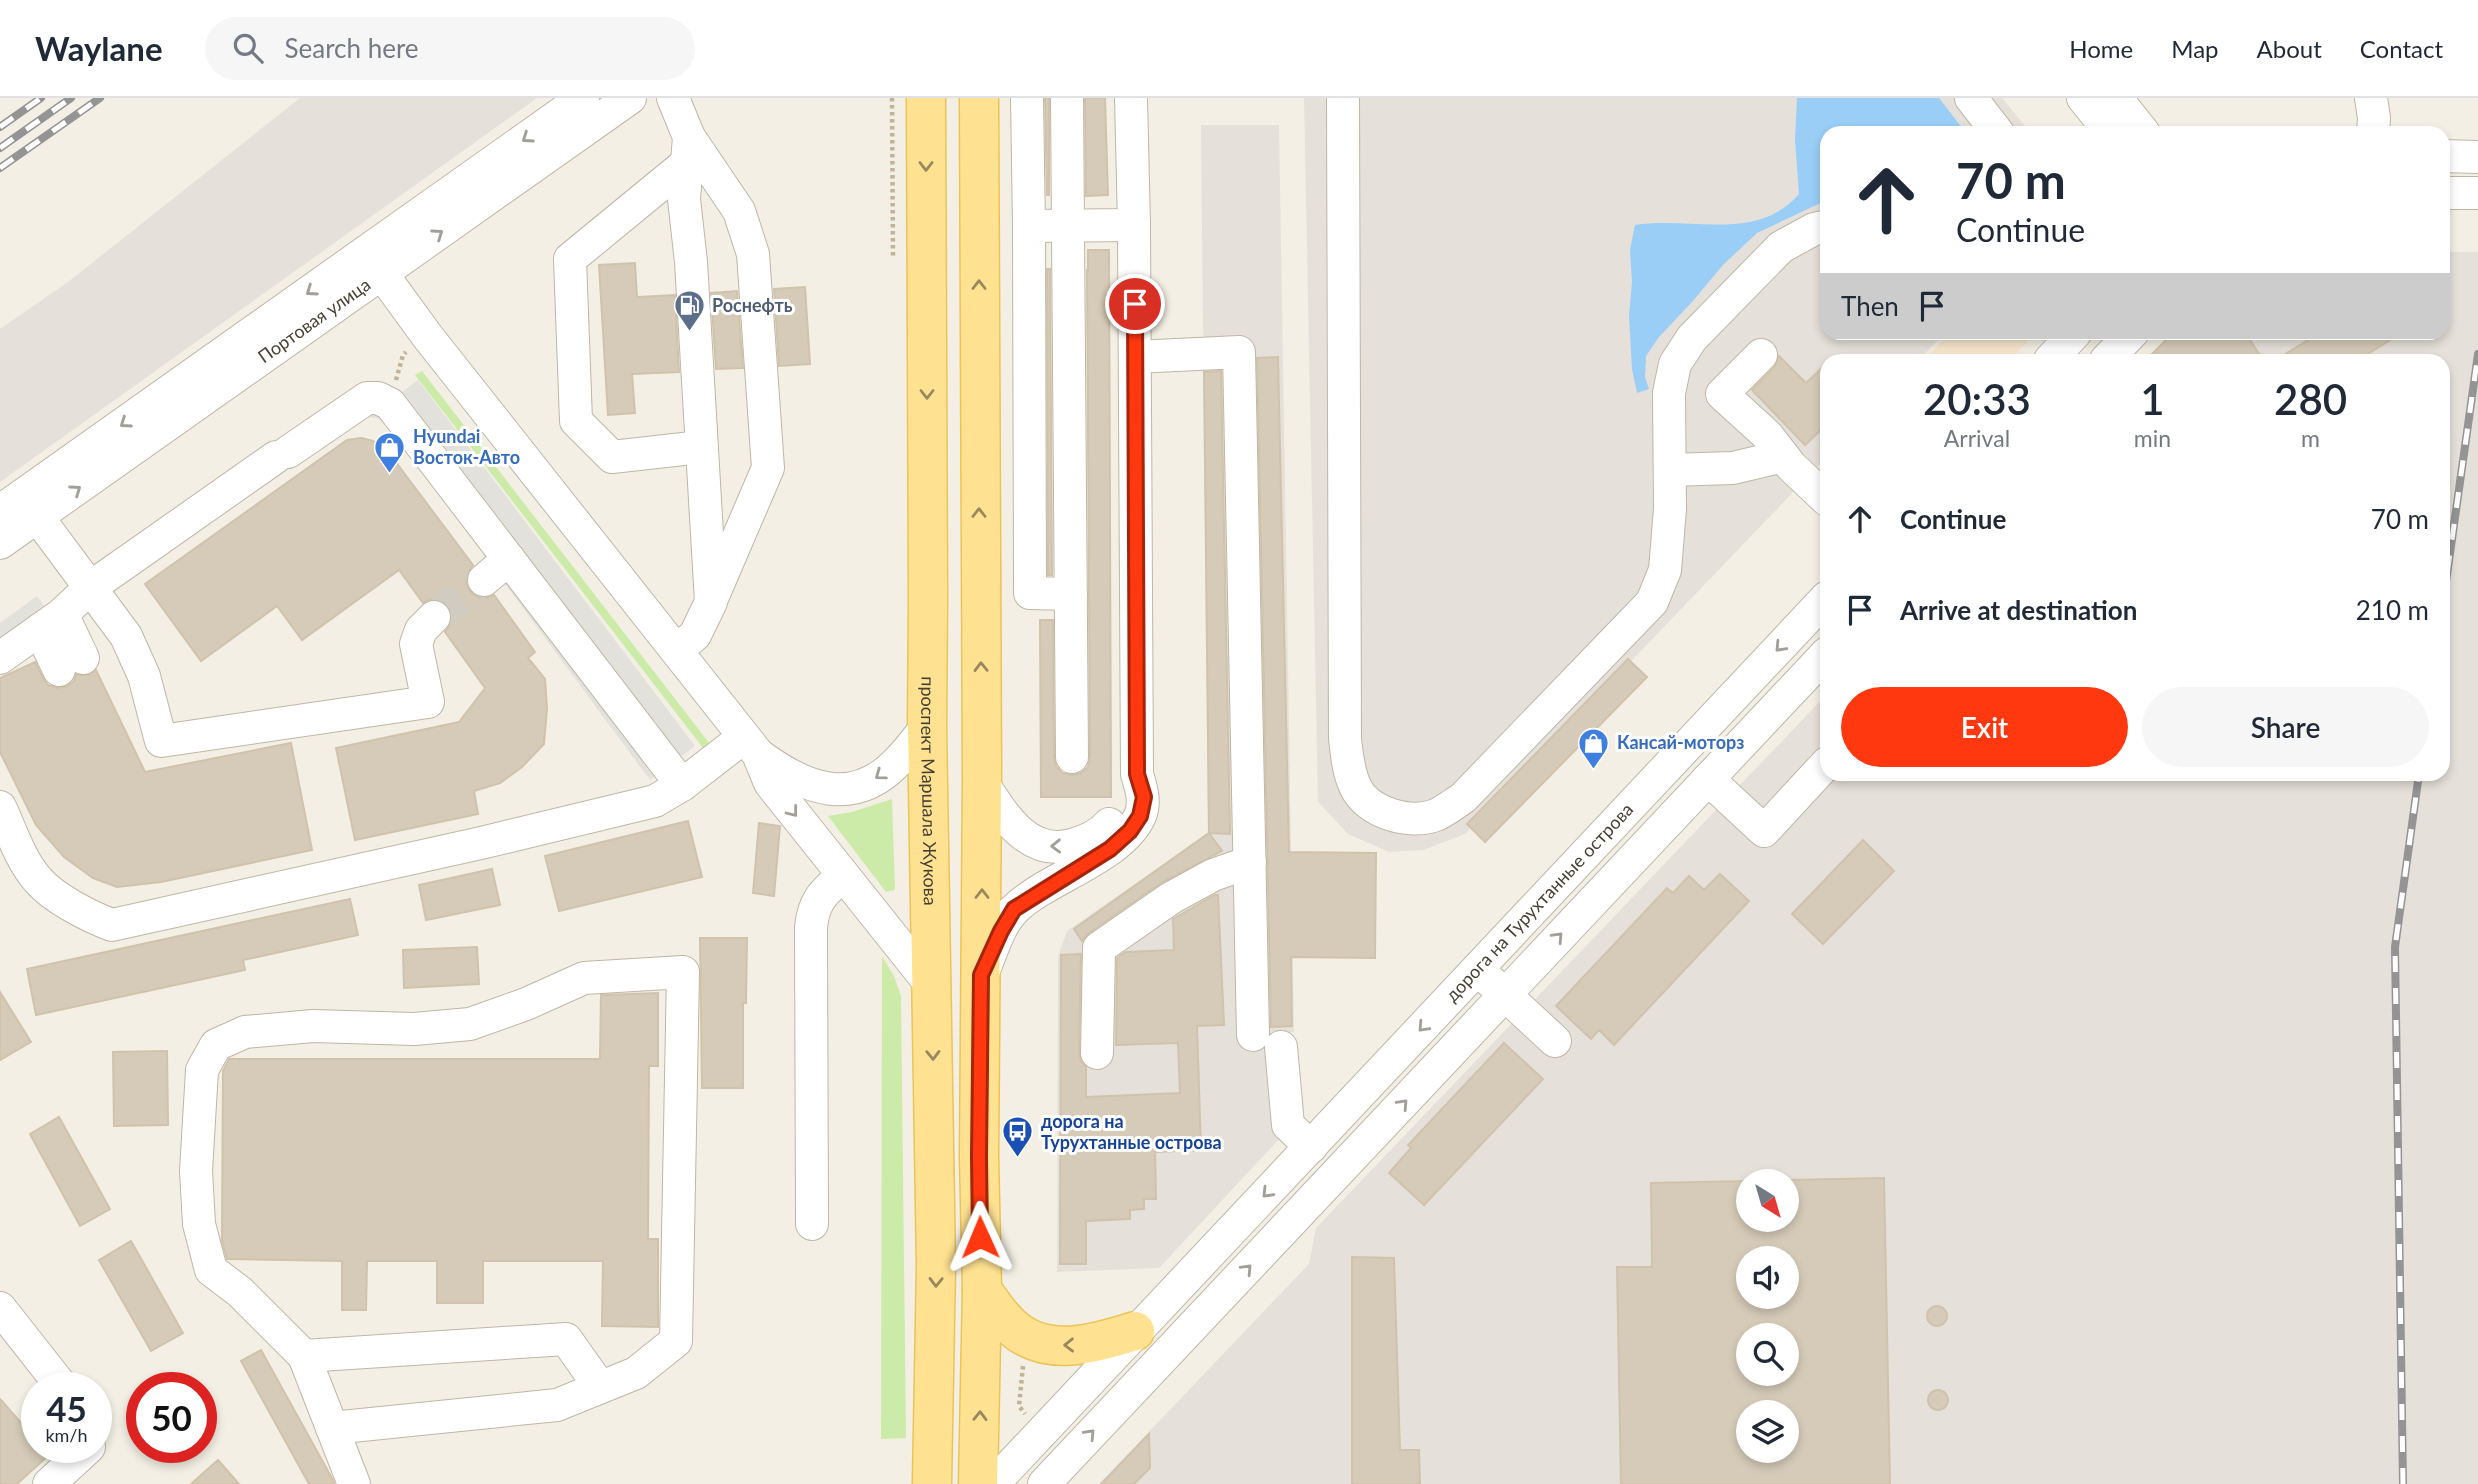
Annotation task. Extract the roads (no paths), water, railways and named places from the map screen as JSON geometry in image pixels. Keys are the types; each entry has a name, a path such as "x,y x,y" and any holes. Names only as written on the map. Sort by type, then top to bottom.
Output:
{"main road":[{"name":"проспект Маршала Жукова","path":"926,98 927,726 936,1265 932,1484"},
{"path":"978,1484 982,1290 979,1157 982,782 979,98"},
{"path":"982,1290 1010,1325 1026,1337 1054,1346 1087,1345 1135,1331"}],"street":[{"name":"Портовая улица","path":"374,262 583,98"},
{"name":"Портовая улица","path":"0,543 20,508 374,262 630,98"},
{"path":"673,98 688,150 684,199 691,262 711,602"},
{"path":"1027,98 1030,593 1071,594"},
{"path":"1067,98 1072,757"},
{"path":"981,975 1014,909 1110,849 1130,831 1140,816 1144,797 1137,774 1131,98"},
{"path":"1343,98 1345,739 1349,767 1356,789 1371,804 1387,813 1408,819 1435,815 1463,798 1652,602 1665,570 1670,509 1669,393 1675,363 1692,338 1781,247 1820,228"},
{"path":"1971,98 1993,126"},
{"path":"2083,98 2105,126"},
{"path":"2116,98 2138,126"},
{"path":"2371,98 2373,126"},
{"path":"677,650 695,635 768,468 753,254 739,211 688,150"},
{"path":"688,150 570,259 576,421 612,457 701,447"},
{"path":"2450,156 2478,156"},
{"path":"2450,193 2478,193"},
{"path":"1029,226 1134,225"},
{"path":"374,262 428,337 751,746 771,783 932,986"},
{"path":"2056,354 2069,340"},
{"path":"2112,354 2125,340"},
{"path":"1135,357 1239,352 1250,862 1267,1041 1288,1125 1311,1146"},
{"path":"1761,355 1722,394 1767,435 1783,456 1820,493"},
{"path":"0,658 51,622 91,587 282,454 367,398 377,398 390,404 682,785"},
{"path":"1670,470 1733,468 1783,456"},
{"path":"20,508 91,587 126,636 144,676 161,741 428,702 416,644 421,630 434,617"},
{"path":"484,580 509,559"},
{"name":"дорога на Турухтанные острова","path":"993,1484 1820,604"},
{"path":"51,622 71,664"},
{"name":"дорога на Турухтанные острова","path":"1044,1484 1820,660"},
{"path":"751,746 801,782 823,789 844,790 873,782 898,762 927,726"},
{"path":"0,807 38,881 94,919 112,925 467,846 654,801 751,746"},
{"path":"1708,779 1764,831 1820,771"},
{"path":"982,782 998,807 1027,839 1045,847 1064,847 1085,841 1105,829 1118,814 1137,774"},
{"path":"1097,1053 1099,948 1171,898 1213,875 1250,862"},
{"path":"812,1224 811,927 813,907 824,892 843,876"},
{"path":"1478,970 1555,1041"},
{"path":"332,1428 557,1405 636,1373 676,1341 683,972 584,978 526,1004 470,1024 414,1028 313,1026 246,1032 216,1045 202,1070 196,1171 199,1224 211,1270 240,1292 304,1356 332,1428 355,1484"},
{"path":"0,1308 50,1372"},
{"path":"304,1356 566,1339 600,1387"},
{"path":"49,1484 72,1463"}],"water":[{"path":"1797,98 1939,98 1961,126 1820,126 1820,203 1757,233 1723,265 1659,337 1646,356 1645,377 1649,389 1637,393 1632,369 1629,316 1632,282 1630,250 1635,225 1743,223 1782,209 1799,194 1795,140"}],"tunnel":[{"path":"434,617 484,580"}],"railway":[{"path":"0,127 41,98"},
{"path":"0,148 71,98"},
{"path":"0,168 100,98"},
{"path":"2450,553 2478,354"},
{"path":"2403,1484 2395,947 2418,781"}],"place":[{"name":"Роснефть","path":"689,333"},
{"name":"Hyundai Восток-Авто","path":"390,474"},
{"name":"Кансай-моторз","path":"1594,770"},
{"name":"дорога на Турухтанные острова","path":"1018,1159"}]}
